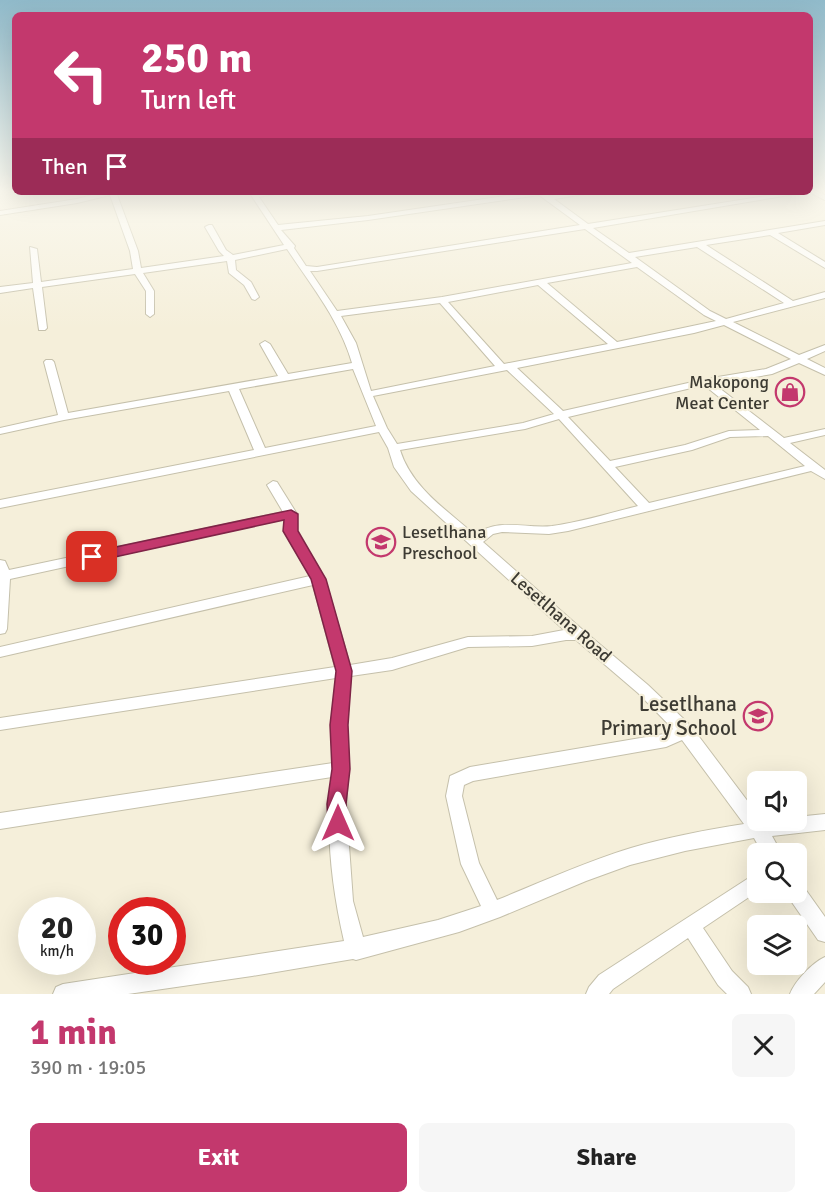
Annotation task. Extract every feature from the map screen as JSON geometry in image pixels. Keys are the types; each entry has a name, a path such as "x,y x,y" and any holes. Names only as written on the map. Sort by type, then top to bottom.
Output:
{"street":[{"path":"129,236 138,272 150,291 150,314"},
{"path":"214,236 223,251 231,258 232,271 248,284 255,297"},
{"name":"Lesetlhana Road","path":"282,236 335,314 351,343 382,428 394,448 400,467 415,488 579,635 643,689 684,730 747,814"},
{"path":"303,268 316,269 515,236"},
{"path":"601,236 701,309 797,360 825,372"},
{"path":"628,256 747,236"},
{"path":"778,236 825,266"},
{"path":"700,245 792,305"},
{"path":"0,290 231,258 291,246"},
{"path":"33,249 42,328"},
{"path":"335,314 442,300 639,264"},
{"path":"541,283 615,345"},
{"path":"369,394 694,330 825,295"},
{"path":"442,300 506,367 561,415 646,507"},
{"path":"265,345 284,377"},
{"path":"394,448 525,426 561,415 706,382 768,372 825,348"},
{"path":"50,362 64,417"},
{"path":"0,432 64,417 358,365"},
{"path":"706,382 825,477"},
{"path":"232,386 260,450"},
{"path":"0,504 260,450 382,428"},
{"path":"780,442 825,432"},
{"path":"607,465 688,448 729,434 769,433"},
{"path":"475,542 489,531 502,528 549,530 600,520 813,467"},
{"path":"273,486 291,514 291,531 318,579 344,671 339,725 341,769 337,804 344,901 356,950"},
{"path":"0,628 2,570 291,514"},
{"path":"0,652 318,579"},
{"path":"0,723 159,701 405,662 468,642 532,641 579,635"},
{"path":"493,911 470,864 454,796 456,781 470,774 666,740 684,730"},
{"path":"0,821 341,769"},
{"path":"807,824 825,822"},
{"path":"63,994 111,990 356,950 441,929 493,911 602,866 651,850 748,831"},
{"path":"596,994 606,982 747,888"},
{"path":"806,903 819,917 825,933"},
{"path":"691,926 725,978 741,994"},
{"path":"800,994 825,966"}],"place":[{"name":"Makopong Meat Center","path":"790,392"},
{"name":"Lesetlhana Preschool","path":"381,542"},
{"name":"Lesetlhana Primary School","path":"758,716"}],"route":[{"path":"92,557 291,514 291,531 318,579 344,671 339,725 341,769 337,804 338,823"}]}
